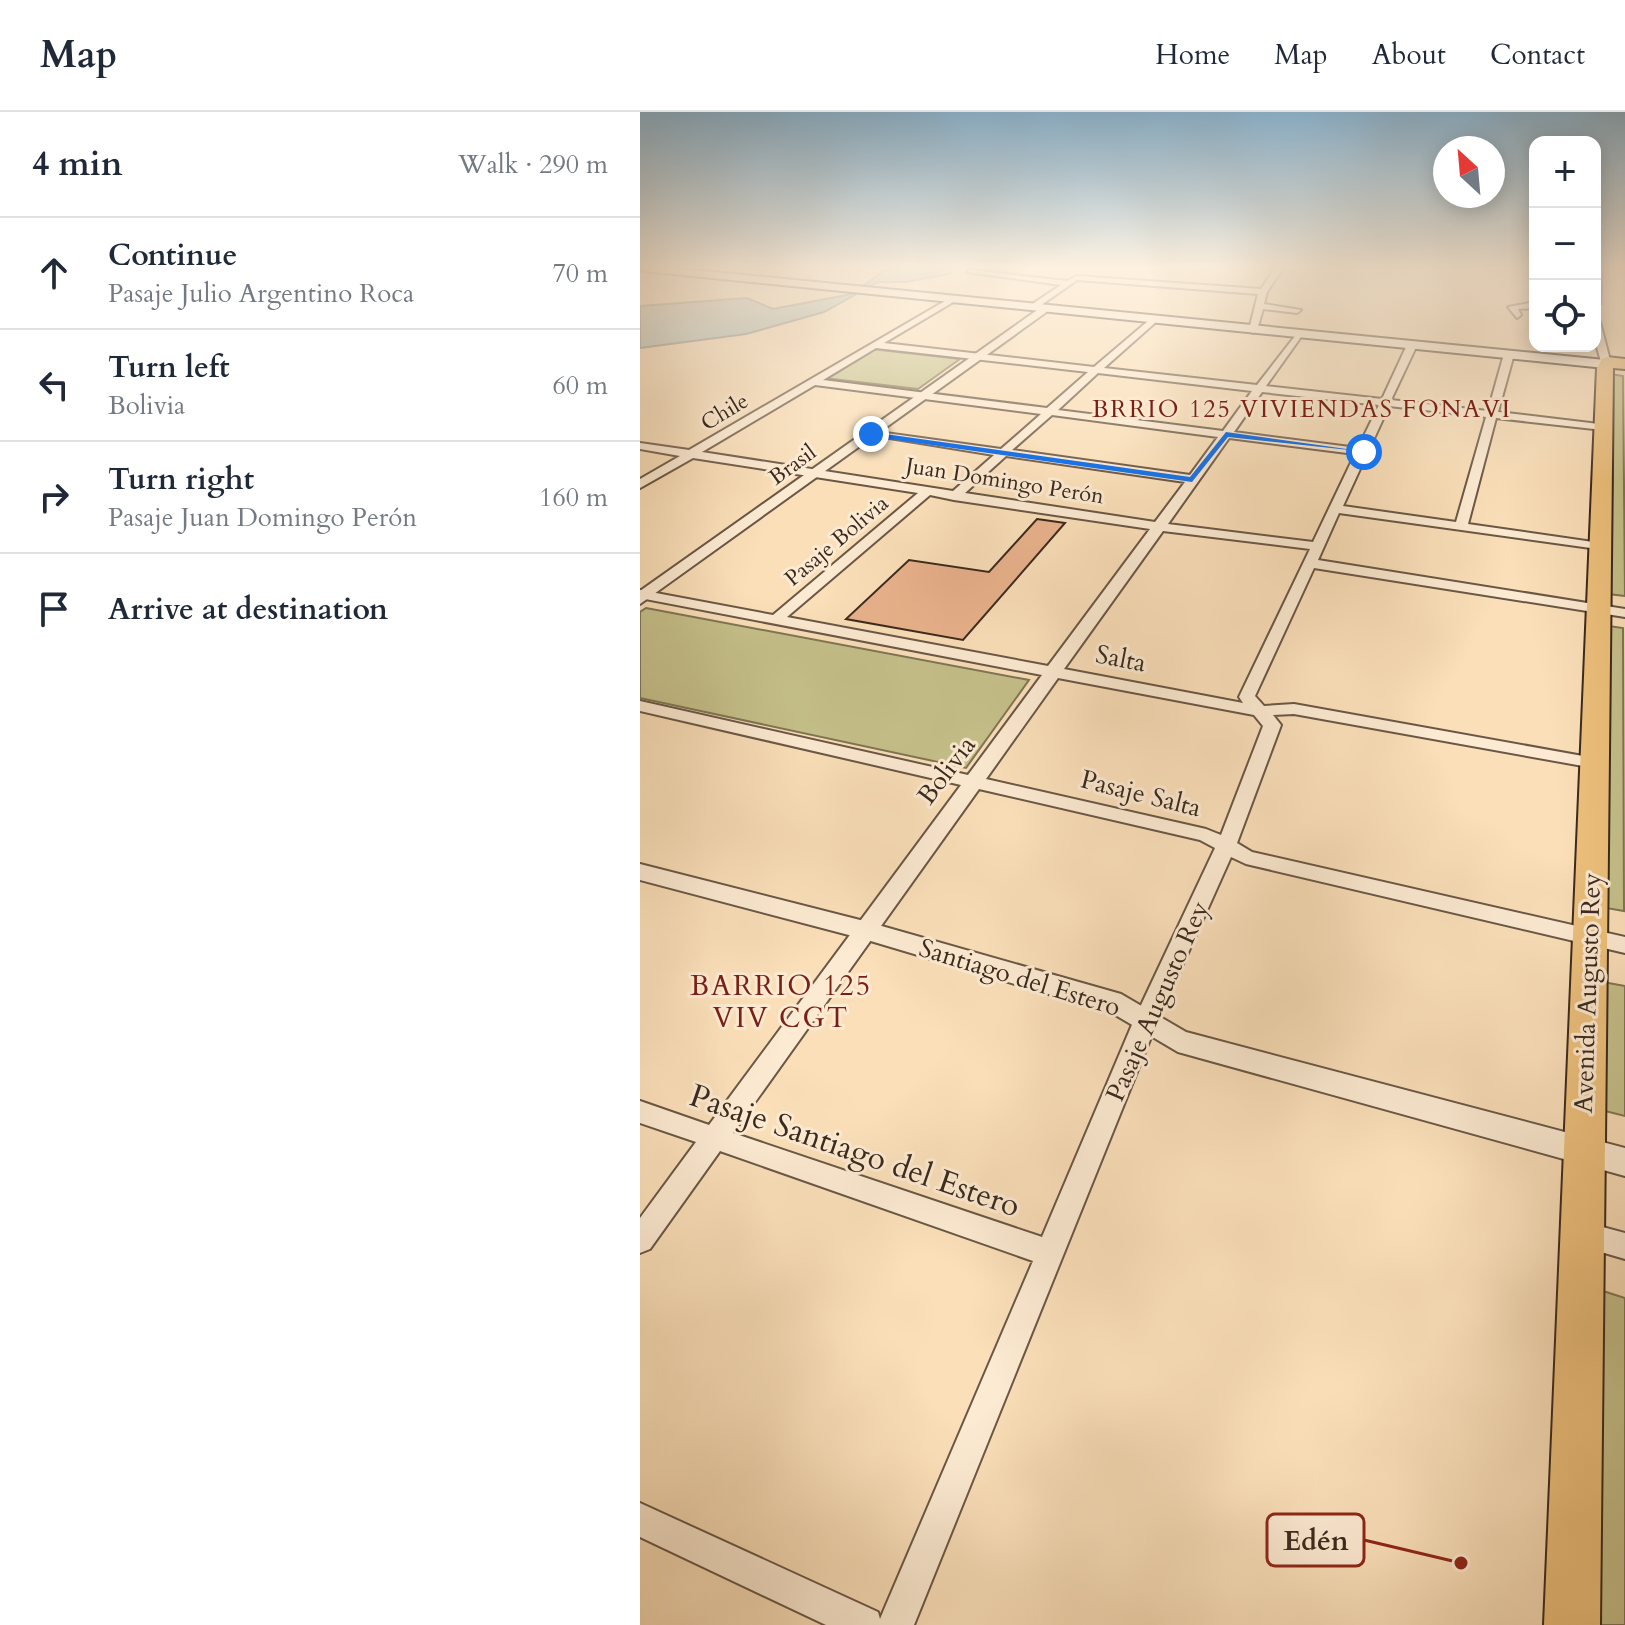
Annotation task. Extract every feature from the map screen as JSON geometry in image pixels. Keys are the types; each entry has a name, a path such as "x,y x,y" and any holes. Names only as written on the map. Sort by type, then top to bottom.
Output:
{"main road":[{"path":"1346,339 1614,365"},
{"name":"Avenida Augusto Rey","path":"1572,1625 1605,1241 1582,1150 1603,427 1614,365"}],"street":[{"name":"Chile","path":"640,484 884,339"},
{"name":"Brasil","path":"642,596 1002,339"},
{"path":"954,496 1133,339"},
{"name":"Bolivia","path":"640,1240 1296,339"},
{"path":"1602,339 1614,365"},
{"path":"873,345 1603,427"},
{"name":"Pasaje Augusto Rey","path":"896,1625 1146,1020 1226,846 1272,725 1247,697 1412,345"},
{"path":"1461,526 1509,354"},
{"path":"810,381 1364,452"},
{"path":"871,434 1192,479"},
{"name":"Juan Domingo Perón","path":"640,446 1157,526 1317,546"},
{"name":"Pasaje Bolivia","path":"774,621 927,491"},
{"path":"1336,509 1600,547"},
{"path":"1309,563 1625,613"},
{"name":"Salta","path":"642,596 1260,711 1294,709 1594,763"},
{"name":"Pasaje Salta","path":"640,706 1206,835 1246,857 1625,945"},
{"name":"Santiago del Estero","path":"640,872 864,930 1121,1005 1178,1041 1625,1162"},
{"name":"Pasaje Santiago del Estero","path":"640,1112 1049,1253"},
{"path":"640,1520 865,1625"}],"shaded area":[{"path":"871,349 960,359 918,389 824,378"},
{"path":"1611,374 1623,376 1625,596 1608,594"},
{"path":"646,608 1029,680 966,768 640,698 640,612"},
{"path":"1609,626 1623,628 1624,911 1606,908"},
{"path":"1603,982 1625,986 1625,1116 1601,1110"},
{"path":"1603,1291 1625,1298 1625,1625 1596,1625"}],"water":[{"path":"640,339 711,339 640,348"}],"building":[{"path":"1037,519 1065,523 963,640 846,619 909,560 989,572"}],"place":[{"name":"Edén","path":"1461,1563"}],"district":[{"name":"BRRIO 125 VIVIENDAS FONAVI","path":"1302,409"},
{"name":"BARRIO 125 VIV CGT","path":"781,1001"}],"route":[{"path":"871,434 1192,479 1226,434 1364,452"}]}
